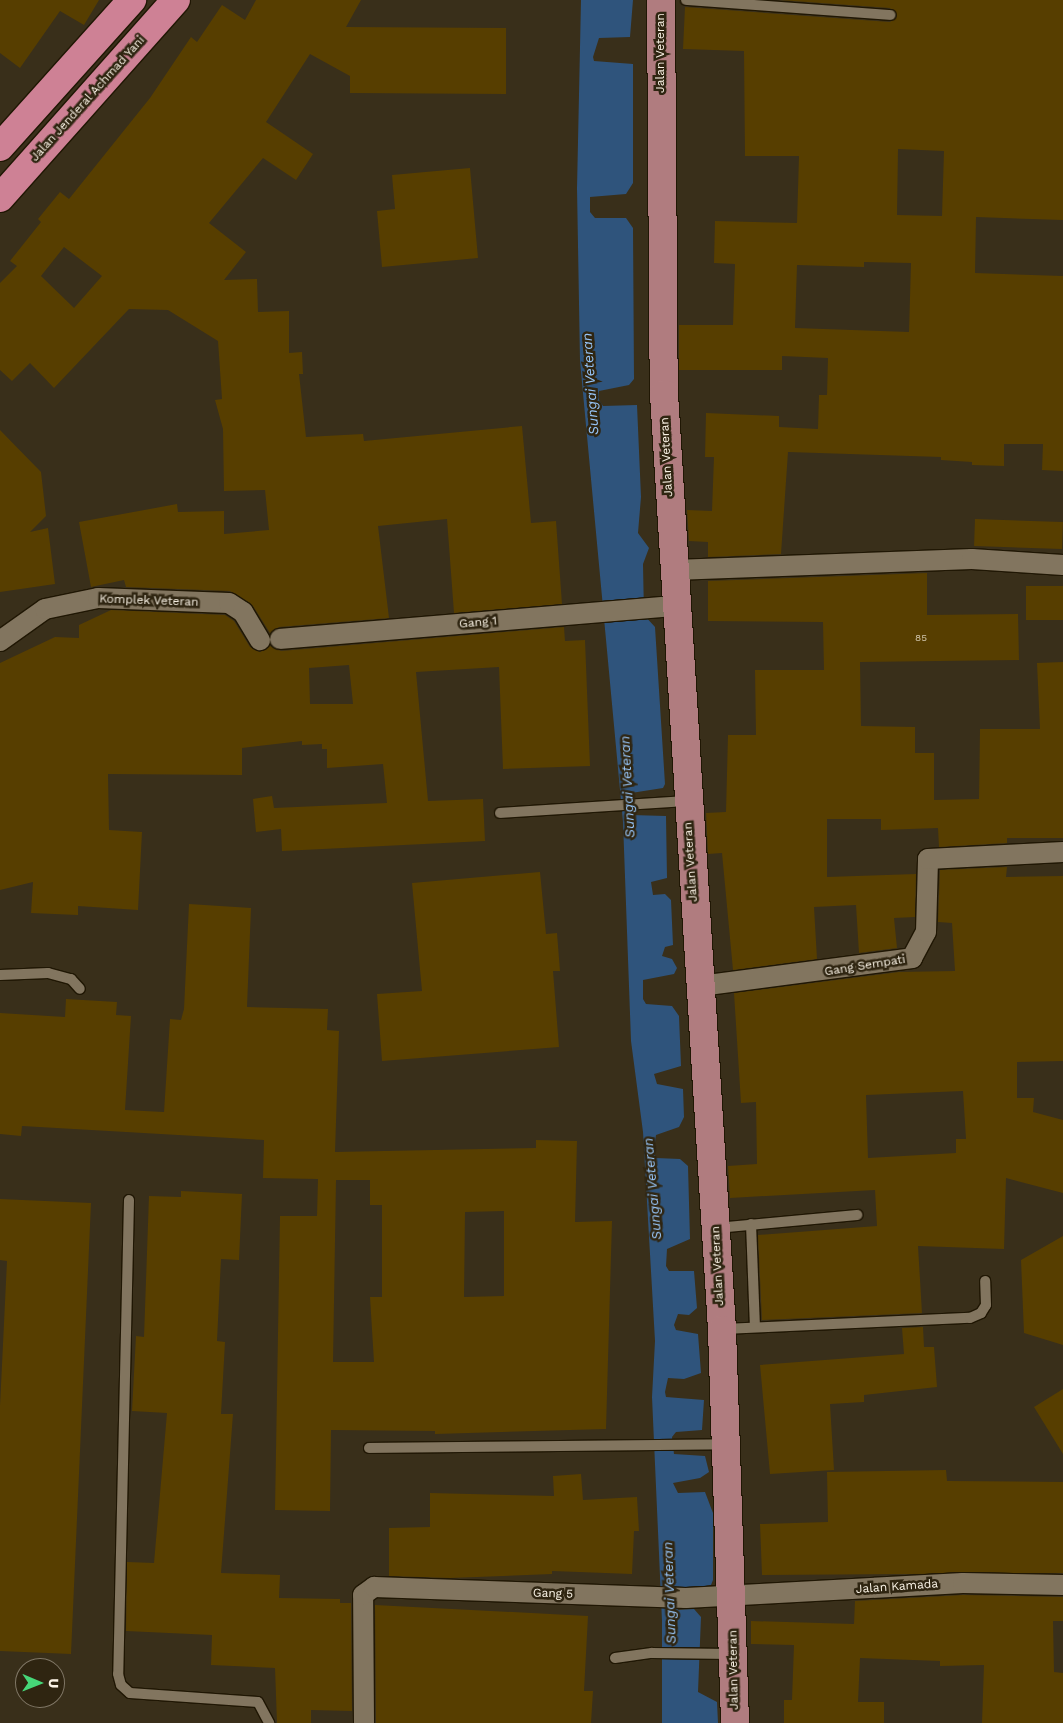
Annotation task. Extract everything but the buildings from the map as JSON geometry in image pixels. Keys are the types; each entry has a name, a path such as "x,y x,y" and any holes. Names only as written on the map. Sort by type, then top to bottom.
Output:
{"highway":[{"path":"4,138 132,0"},
{"name":"Jalan Jenderal Achmad Yani","path":"0,198 176,0"}],"main road":[{"name":"Jalan Veteran","path":"661,0 663,373 674,570 666,607 677,802 700,986 716,1228 735,1654 735,1723"}],"street":[{"path":"674,570 972,559 1063,565"},
{"name":"Komplek Veteran","path":"0,640 45,609 98,598 228,603 243,612 260,640"},
{"name":"Gang 1","path":"280,639 666,607"},
{"name":"Gang Sempati","path":"700,986 912,958 926,932 928,859 1063,852"},
{"name":"Jalan Kamada","path":"732,1597 963,1582 1063,1585"},
{"name":"Gang 5","path":"364,1723 363,1595 374,1587 686,1598 732,1597"}],"lane":[{"path":"686,0 890,15"},
{"path":"500,813 677,802"},
{"path":"0,975 48,973 71,979 80,989"},
{"path":"129,1200 118,1674 121,1685 130,1693 258,1702 269,1723"},
{"path":"716,1228 856,1215"},
{"path":"751,1224 755,1326"},
{"path":"722,1330 755,1326 970,1318 981,1313 986,1305 985,1281"},
{"path":"369,1448 726,1444"},
{"path":"614,1658 652,1653 735,1654"}],"water":[{"name":"Sungai Veteran","path":"581,0 633,0 630,37 599,38 593,57 594,61 633,64 633,183 626,194 590,197 590,212 595,218 626,218 633,228 634,379 629,385 599,391 599,400 603,406 637,405 641,497 638,533 649,548 643,564 644,615 655,627 665,784 663,788 631,793 629,797 631,815 666,816 667,878 651,882 653,895 665,894 671,900 673,945 665,947 662,956 672,959 677,968 674,974 643,980 643,999 646,1004 672,1006 679,1016 681,1066 654,1074 657,1084 683,1089 684,1117 679,1127 656,1135 654,1152 656,1158 680,1159 688,1166 690,1239 667,1249 666,1266 669,1271 694,1271 697,1308 689,1315 678,1314 674,1325 676,1330 698,1334 701,1373 684,1379 668,1378 665,1392 666,1397 704,1400 702,1430 676,1432 672,1437 674,1454 705,1456 709,1472 700,1478 673,1483 678,1493 705,1492 713,1513 713,1580 711,1585 694,1588 675,1605 678,1610 694,1609 701,1617 698,1692 717,1702 718,1723 662,1723 662,1621 652,1397 655,1341 643,1132 631,1041 623,822 580,361 577,188"}]}
